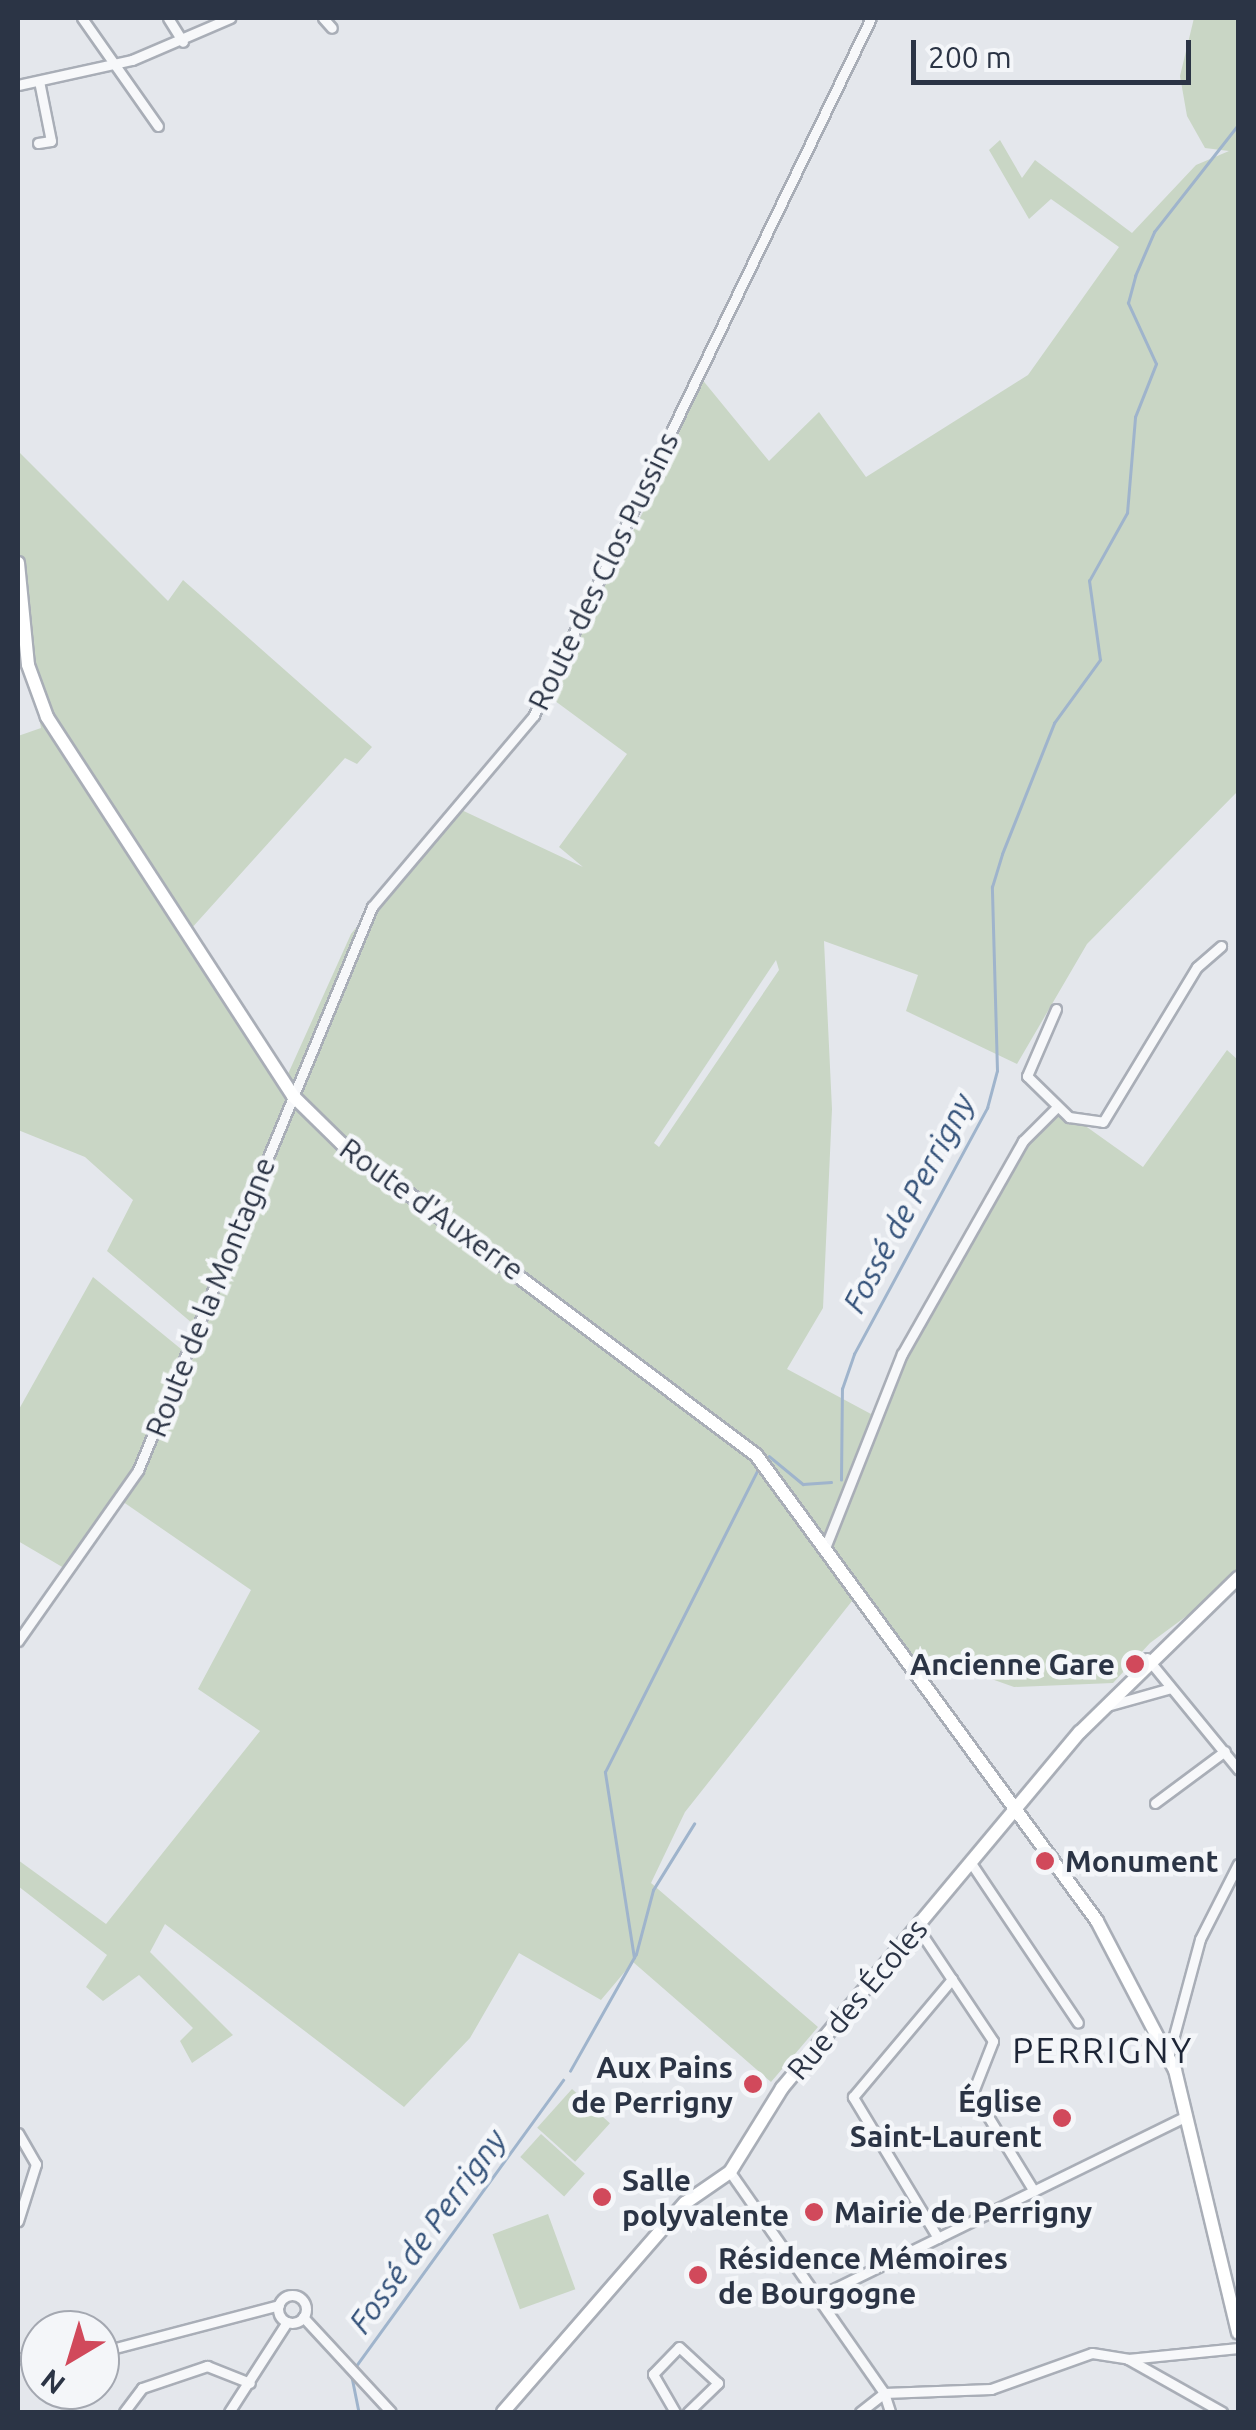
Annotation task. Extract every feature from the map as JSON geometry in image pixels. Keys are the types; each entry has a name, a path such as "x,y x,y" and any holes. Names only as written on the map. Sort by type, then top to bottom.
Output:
{"street":[{"path":"82,18 158,126"},
{"path":"168,18 183,42"},
{"path":"18,85 115,64 183,42 230,18"},
{"path":"324,18 332,28"},
{"name":"Route des Clos Pussins","path":"293,1096 372,907 534,715 871,18"},
{"path":"38,143 51,141 39,81"},
{"name":"Route d'Auxerre","path":"18,563 28,665 47,717 293,1096 342,1144 736,1436 825,1548 1132,1974 1169,2054 1238,2334"},
{"path":"1056,1010 1026,1076 1056,1108 1094,1124 1116,1110 1197,967 1221,946"},
{"name":"Route de la Montagne","path":"18,1641 122,1496 293,1096"},
{"path":"825,1548 902,1354 1023,1141 1056,1108"},
{"name":"Rue des Écoles","path":"502,2412 685,2203 730,2172 782,2088 1105,1704 1147,1658 1238,1578"},
{"path":"1147,1658 1238,1769"},
{"path":"1105,1704 1171,1688"},
{"path":"1155,1803 1225,1751"},
{"path":"971,1863 1078,2023"},
{"path":"1169,2054 1200,1939 1238,1864"},
{"path":"917,1928 995,2048 973,2092 1034,2191"},
{"path":"938,2238 854,2097 952,1979"},
{"path":"813,2298 1185,2118"},
{"path":"18,2133 36,2164 18,2222"},
{"path":"730,2172 813,2298 884,2393 890,2412"},
{"path":"120,2347 279,2305 297,2296 303,2317 390,2412"},
{"path":"279,2305 286,2322"},
{"path":"230,2412 286,2322 303,2317"},
{"path":"675,2412 653,2374 679,2348 718,2383 688,2412"},
{"path":"860,2412 884,2393 944,2398 1092,2353 1128,2359 1238,2348"},
{"path":"1128,2359 1222,2412"},
{"path":"124,2412 142,2388 207,2366 250,2383"}],"green space":[{"path":"1194,18 1238,18 1238,791 1087,944 1017,1064 906,1011 918,975 824,941 832,1109 823,1308 787,1369 871,1414 1025,1136 1063,1110 1143,1167 1227,1050 1238,1060 1238,1578 1150,1643 1113,1683 1014,1687 938,1660 910,1676 852,1601 685,1812 651,1883 818,2027 771,2082 633,1962 601,2000 519,1953 470,2038 404,2107 165,1924 150,1952 233,2035 192,2063 180,2041 193,2028 139,1975 103,2001 86,1987 107,1955 18,1886 18,1860 106,1924 260,1731 198,1689 251,1590 116,1497 64,1568 18,1541 18,1411 93,1277 181,1349 192,1323 107,1251 133,1200 85,1157 18,1130 18,736 41,728 18,601 18,451 168,601 183,580 372,747 357,764 345,758 190,930 288,1074 351,934 453,806 583,867 559,847 627,754 547,695 673,455 696,372 769,461 819,412 866,477 1028,375 1119,247 1051,199 1029,219 989,150 1000,140 1022,178 1035,160 1132,233 1196,165 1229,151 1205,148 1187,116 1180,76","holes":["776,960 779,970 659,1147 654,1143"]},
{"path":"572,2089 610,2123 575,2162 537,2128"},
{"path":"541,2134 585,2173 564,2197 520,2157"},
{"path":"548,2214 575,2289 520,2309 493,2234"}],"waterway":[{"name":"Fossé de Perrigny","path":"841,1480 842,1389 854,1354 987,1108 997,1071 992,887 1002,854 1054,723 1100,660 1089,581 1127,513 1135,417 1156,364 1128,303 1135,276 1154,232 1238,125"},
{"name":"Fossé de Perrigny","path":"769,1456 803,1484 831,1482"},
{"name":"Fossé de Perrigny","path":"634,1958 605,1772 758,1469"},
{"name":"Fossé de Perrigny","path":"570,2071 636,1954 653,1890 694,1824"},
{"name":"Fossé de Perrigny","path":"356,2366 563,2080"},
{"name":"Fossé de Perrigny","path":"351,2372 359,2412"}],"place":[{"name":"Ancienne Gare","path":"1135,1664"},
{"name":"Monument","path":"1045,1861"},
{"name":"Aux Pains de Perrigny","path":"753,2084"},
{"name":"Église Saint-Laurent","path":"1062,2118"},
{"name":"Salle polyvalente","path":"602,2197"},
{"name":"Mairie de Perrigny","path":"814,2212"},
{"name":"Résidence Mémoires de Bourgogne","path":"698,2275"}],"district":[{"name":"PERRIGNY","path":"1103,2050"}]}
